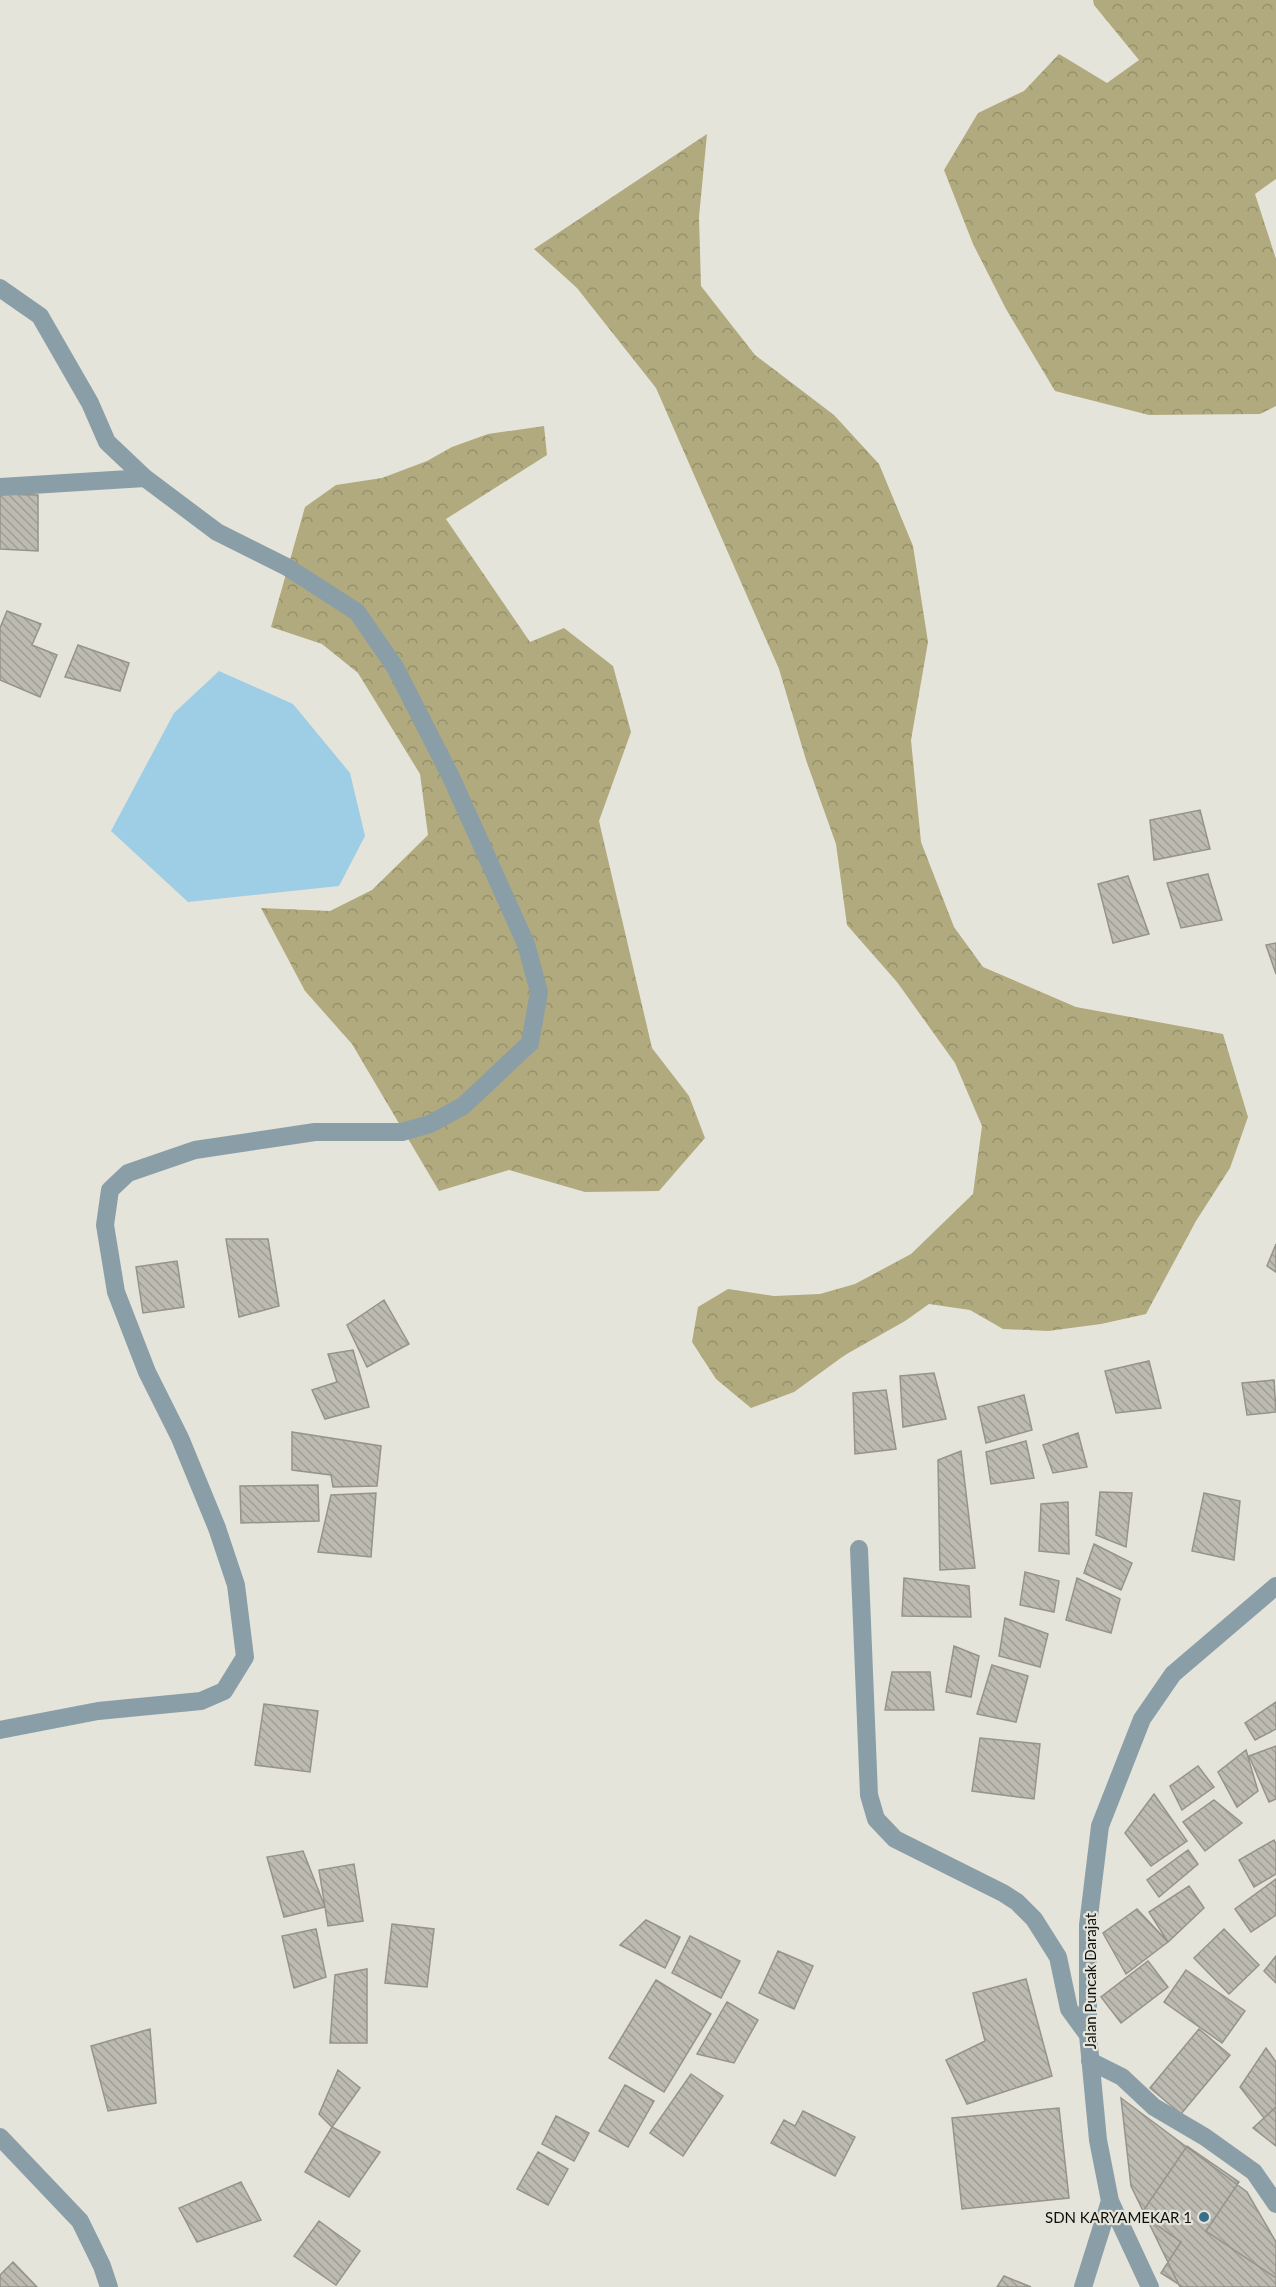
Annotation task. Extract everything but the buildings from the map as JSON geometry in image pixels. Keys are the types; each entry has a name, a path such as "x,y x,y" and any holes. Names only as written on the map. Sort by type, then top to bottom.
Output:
{"street":[{"path":"0,288 40,316 90,403 107,442 145,478 217,532 287,567 357,612 395,667 451,777 526,944 539,992 530,1043 463,1106 430,1124 402,1132 315,1132 195,1150 128,1173 110,1190 105,1225 116,1292 147,1372 180,1437 217,1528 236,1585 245,1657 224,1691 201,1701 98,1711 0,1730"},
{"path":"0,487 145,478"},
{"path":"859,1549 869,1795 876,1819 895,1839 1003,1893 1034,1918 1058,1957 1069,2009 1088,2035"},
{"name":"Jalan Puncak Darajat","path":"1150,2287 1110,2201 1098,2140 1088,2035 1088,1924 1100,1826 1143,1719 1173,1674 1276,1586"},
{"path":"1090,2061 1122,2077 1154,2107 1205,2138 1254,2172 1276,2204"},
{"path":"0,2137 80,2221 102,2266 109,2287"},
{"path":"1083,2287 1110,2201"}],"green space":[{"path":"1093,0 1276,0 1276,179 1255,194 1276,259 1276,406 1260,414 1149,415 1055,391 1006,309 973,244 944,170 978,113 1024,91 1059,54 1107,83 1139,60 1094,5"},
{"path":"707,134 699,217 701,286 755,355 834,415 879,464 913,546 928,642 911,740 921,842 954,927 983,967 1076,1007 1223,1034 1248,1117 1230,1168 1196,1221 1146,1314 1101,1324 1048,1331 1003,1329 970,1310 929,1304 905,1321 845,1355 794,1392 751,1408 716,1379 692,1342 698,1307 728,1289 774,1296 820,1294 855,1284 911,1254 973,1194 982,1126 955,1063 897,982 847,925 836,844 806,760 779,669 656,388 577,288 534,249"},
{"path":"544,426 547,455 446,519 530,642 564,628 613,666 631,732 599,821 652,1048 689,1096 705,1138 659,1191 585,1192 509,1170 439,1191 352,1044 305,991 261,908 330,911 372,890 428,835 420,774 358,673 322,644 271,627 305,507 336,485 382,478 488,434"}],"water":[{"path":"219,671 293,704 350,773 365,836 339,886 188,902 111,831 174,713"}],"place":[{"name":"SDN KARYAMEKAR 1","path":"1204,2217"}]}
